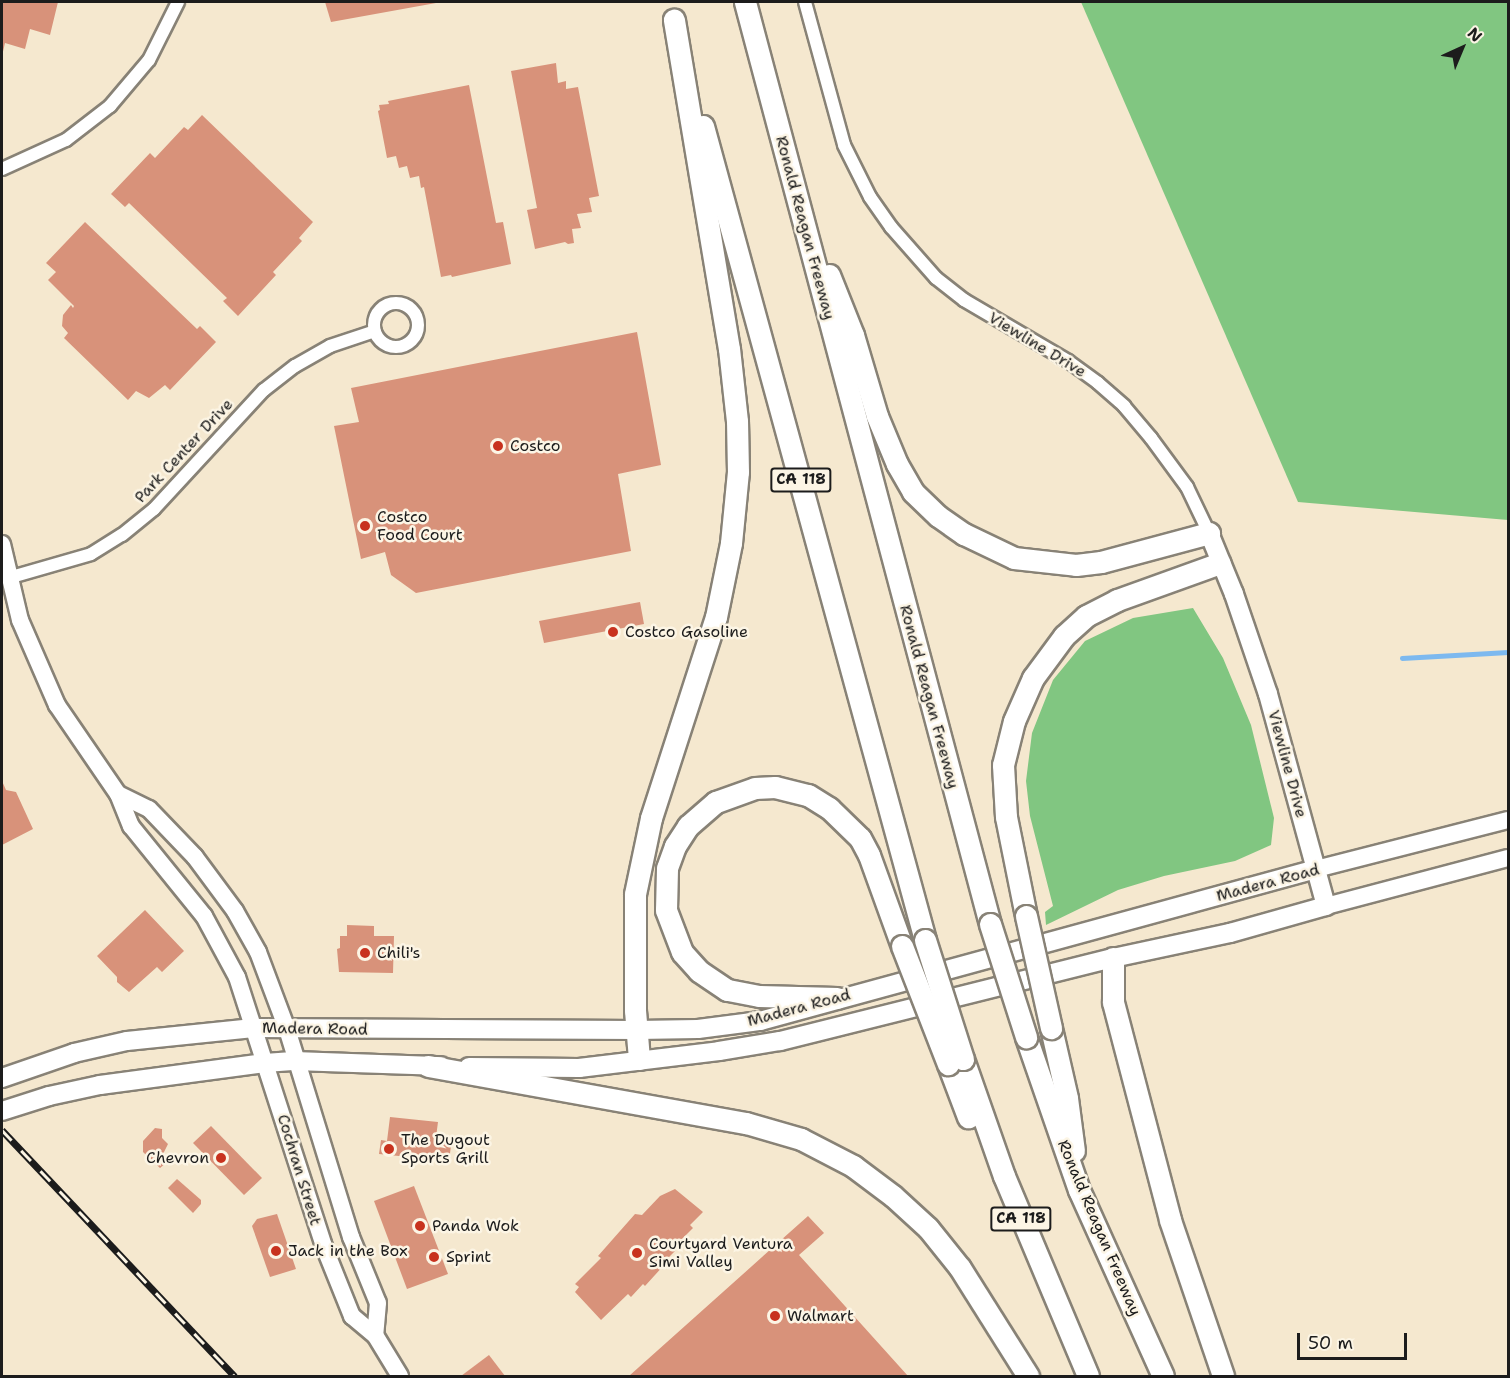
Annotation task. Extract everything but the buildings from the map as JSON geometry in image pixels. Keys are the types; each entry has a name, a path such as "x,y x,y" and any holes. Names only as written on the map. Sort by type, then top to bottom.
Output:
{"highway":[{"name":"Ronald Reagan Freeway","path":"745,2 990,924 1079,1190 1163,1377"},
{"path":"639,1059 636,1030 635,894 651,818 716,617 733,532 738,472 737,421 729,349 671,11"},
{"name":"CA 118","path":"671,11 925,940 955,1062 982,1152 1028,1238 1088,1377"},
{"path":"798,202 853,334 877,416 897,464 913,492 938,516 990,548 1014,558 1076,565 1101,562 1209,533"},
{"path":"1079,1190 1068,1098 1026,916 1006,817 1003,765 1014,721 1033,678 1064,636 1086,616 1117,600 1220,563"},
{"path":"837,998 759,996 727,990 699,971 682,952 666,910 667,868 675,846 688,826 716,802 755,788 775,787 808,795 829,808 860,838 869,855 902,946 955,1062"},
{"path":"1113,958 1113,1002 1170,1220 1223,1377"},
{"path":"428,1066 746,1123 801,1139 843,1160 893,1196 928,1228 960,1268 1028,1377"}],"main road":[{"name":"Viewline Drive","path":"1209,533 1234,594 1268,694 1326,906"},
{"name":"Madera Road","path":"2,1078 24,1069 127,1041 253,1028 636,1030 698,1029 760,1021 837,998 1316,870"},
{"name":"Madera Road","path":"2,1111 49,1096 158,1075 265,1063 296,1061 579,1068 639,1059 719,1052 780,1041 1113,958 1230,933 1326,906"}],"street":[{"path":"2,169 66,140 110,106 149,60 178,2"},
{"name":"Viewline Drive","path":"805,2 844,145 870,197 891,227 936,278 964,300 1068,361 1124,406 1152,438 1187,487 1209,533"},
{"name":"Park Center Drive","path":"8,578 91,554 122,535 154,509 264,390 295,366 330,346 375,331"},
{"name":"Cochran Street","path":"2,544 8,578 20,620 57,705 118,794 131,826 184,889 222,946 237,977 322,1244 352,1316 375,1335 400,1377"},
{"name":"Cochran Street","path":"118,794 149,809 215,881 250,937 287,1029 351,1237 378,1303 375,1335"},
{"name":"Madera Road","path":"1316,870 1509,820"},
{"name":"Madera Road","path":"1326,906 1509,858"}],"green space":[{"path":"1081,2 1508,2 1508,520 1298,502"},
{"path":"1193,608 1223,658 1251,725 1274,818 1271,845 1235,861 1164,876 1118,890 1046,925 1045,912 1053,906 1030,816 1026,781 1032,733 1053,680 1085,641 1133,618"}],"waterway":[{"path":"1402,658 1508,652"}],"railway":[{"path":"2,1130 235,1376"}],"place":[{"name":"Costco","path":"498,446"},
{"name":"Costco Food Court","path":"365,526"},
{"name":"Costco Gasoline","path":"613,632"},
{"name":"Chili's","path":"365,953"},
{"name":"The Dugout Sports Grill","path":"389,1149"},
{"name":"Chevron","path":"221,1158"},
{"name":"Panda Wok","path":"420,1226"},
{"name":"Jack in the Box","path":"276,1251"},
{"name":"Courtyard Ventura Simi Valley","path":"637,1253"},
{"name":"Sprint","path":"434,1257"},
{"name":"Walmart","path":"775,1316"}]}
